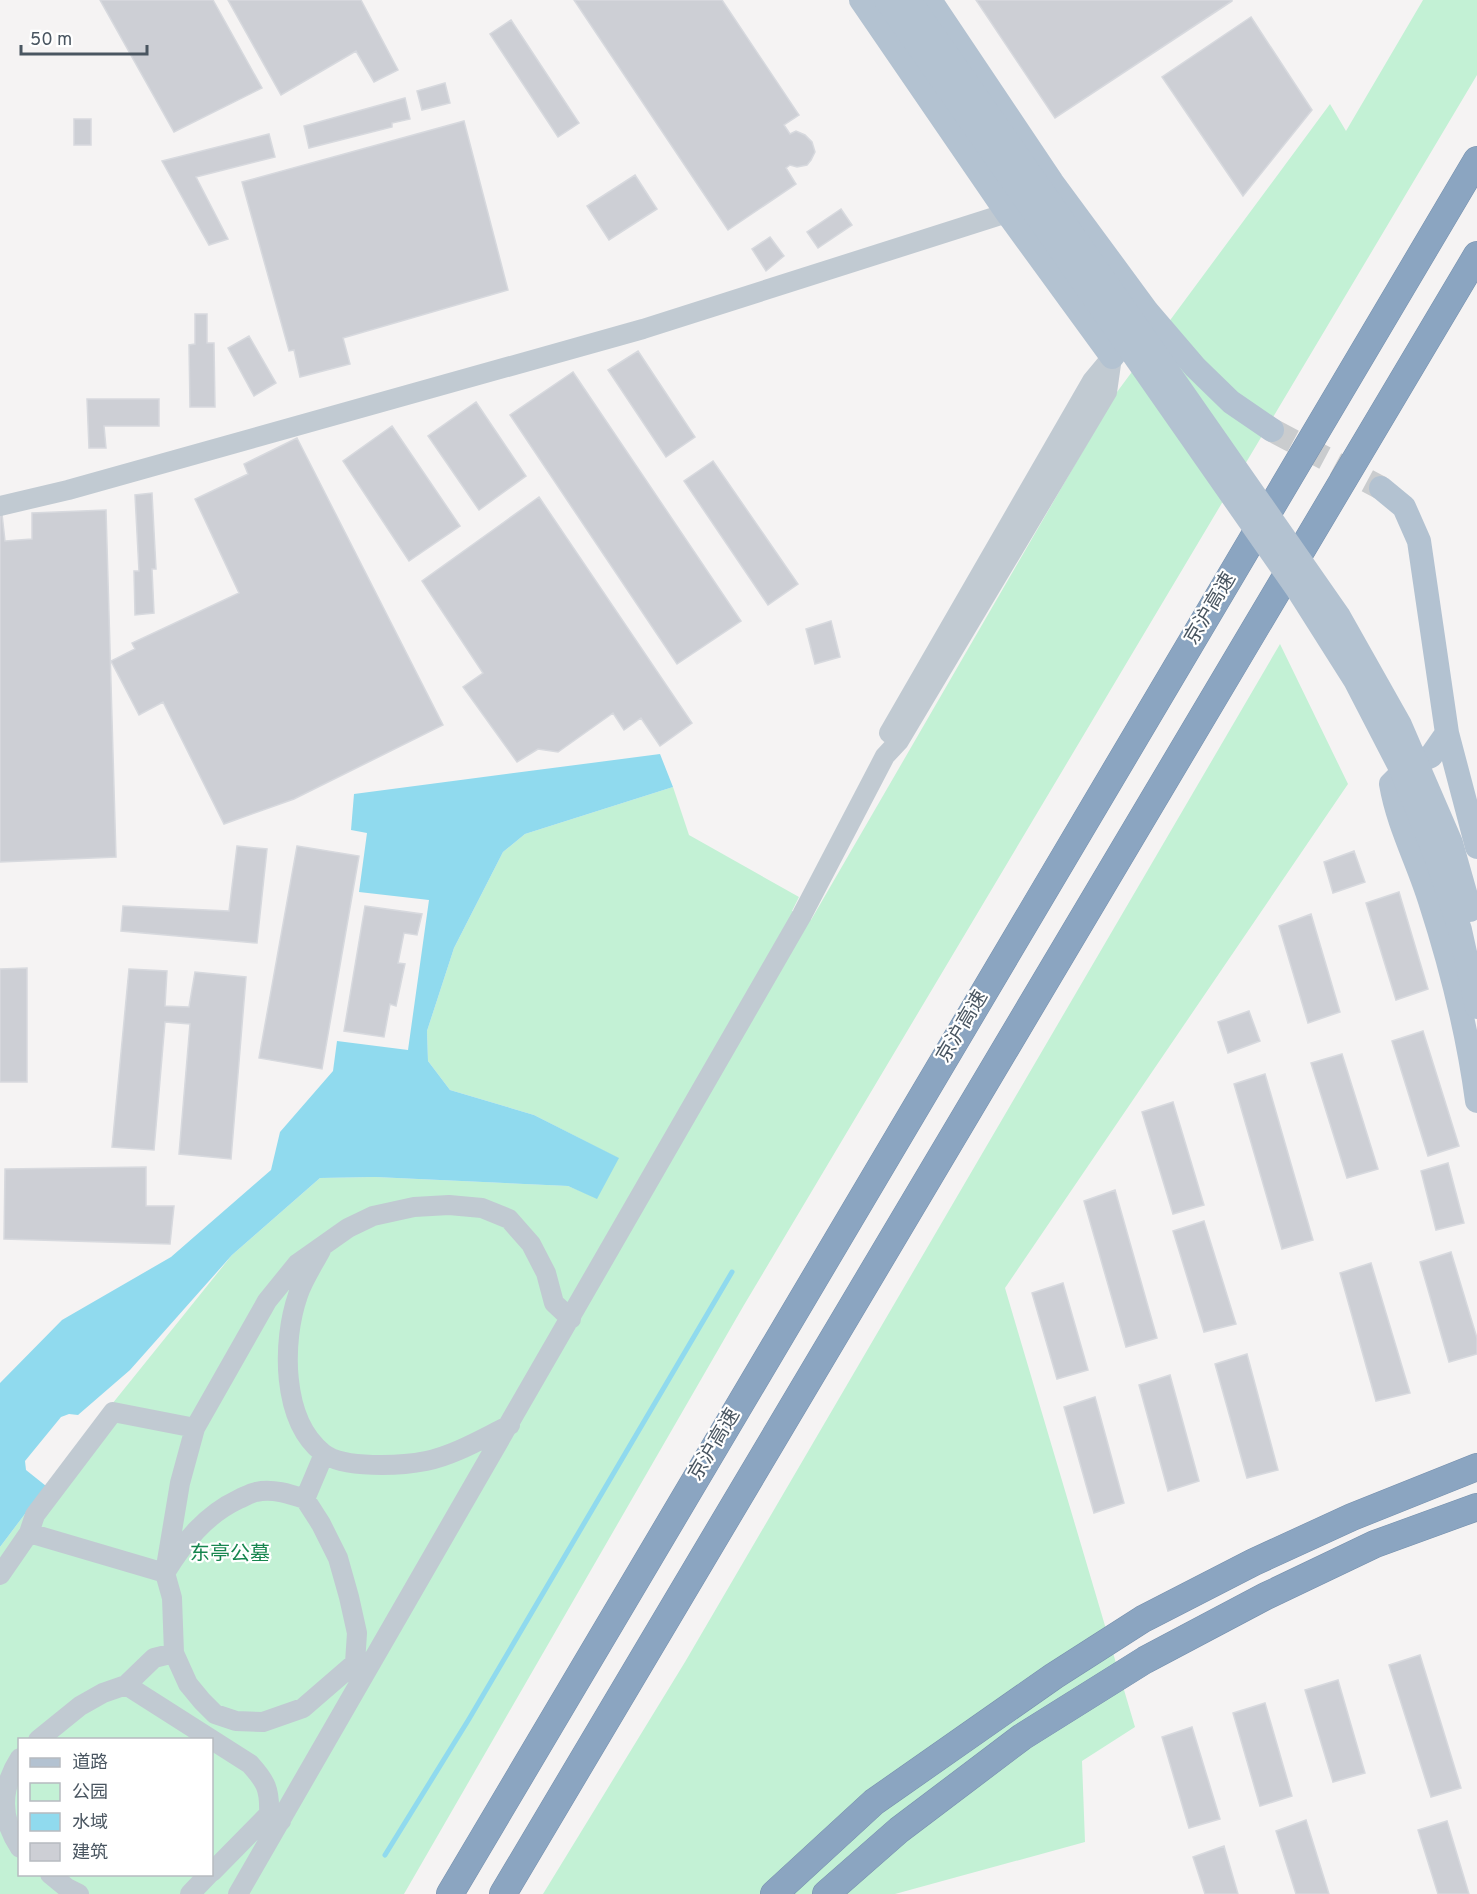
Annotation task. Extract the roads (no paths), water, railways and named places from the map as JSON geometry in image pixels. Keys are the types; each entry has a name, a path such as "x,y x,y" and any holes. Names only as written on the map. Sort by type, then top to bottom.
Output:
{"highway":[{"name":"京沪高速","path":"450,1894 1477,160"},
{"path":"504,1894 1477,255"},
{"path":"774,1894 874,1802 1054,1676 1143,1619 1254,1562 1352,1517 1477,1467"},
{"path":"826,1894 899,1830 1022,1737 1145,1660 1266,1596 1375,1545 1477,1507"}],"main road":[{"path":"861,0 1006,213 1112,357 1147,311"},
{"path":"885,0 1298,590 1355,680 1400,767 1437,859 1460,930 1477,1007"},
{"path":"909,0 1338,615 1400,725 1451,843 1477,935"},
{"path":"930,0 1052,182 1147,311 1216,388 1231,402 1272,430"},
{"path":"1381,488 1404,507 1419,541 1447,733 1477,847"},
{"path":"1447,733 1431,756 1410,765 1392,784 1395,806 1430,900 1454,984 1477,1101"}],"street":[{"path":"0,506 68,490 643,328 1006,213 1052,182"},
{"path":"238,1894 275,1817 363,1665 510,1425 802,915 885,756 899,741 1107,392 1112,357"},
{"path":"363,1665 303,1707 263,1722 236,1721 214,1714 202,1701 188,1684 174,1653 172,1598 165,1573 180,1483 195,1428 267,1301 297,1264 348,1228 373,1216 414,1207 449,1205 482,1208 509,1219 531,1244 546,1273 554,1303 571,1319"},
{"path":"323,1245 298,1294 290,1328 288,1365 292,1404 303,1432 324,1454 340,1461 368,1464 428,1461 451,1453 510,1425"},
{"path":"0,1575 29,1533 35,1515 114,1412 195,1428"},
{"path":"305,1499 324,1454"},
{"path":"165,1573 182,1546 200,1525 229,1504 256,1491 280,1491 305,1499 338,1558 350,1597 363,1665"},
{"path":"29,1533 165,1573"},
{"path":"40,1738 80,1706 103,1693 126,1685 154,1658 174,1653"},
{"path":"126,1685 209,1738"},
{"path":"213,1740 250,1764 265,1781 275,1817"},
{"path":"18,1761 7,1775 0,1797 1,1821 8,1837 18,1846"},
{"path":"213,1870 275,1817"},
{"path":"51,1876 79,1894"},
{"path":"190,1894 207,1876"}],"water":[{"path":"660,754 673,787 525,834 503,852 454,948 427,1031 428,1061 450,1090 534,1115 619,1158 597,1199 568,1186 375,1177 320,1178 232,1255 130,1370 78,1415 69,1414 61,1417 25,1461 26,1470 46,1486 0,1547 0,1383 62,1320 171,1257 271,1170 280,1132 333,1071 337,1041 408,1050 429,900 359,892 367,833 351,830 354,794"}],"waterway":[{"path":"385,1855 469,1719 732,1272"}],"tunnel":[{"path":"1272,430 1381,488"}],"park label":[{"name":"东亭公墓","path":"230,1555"}]}
